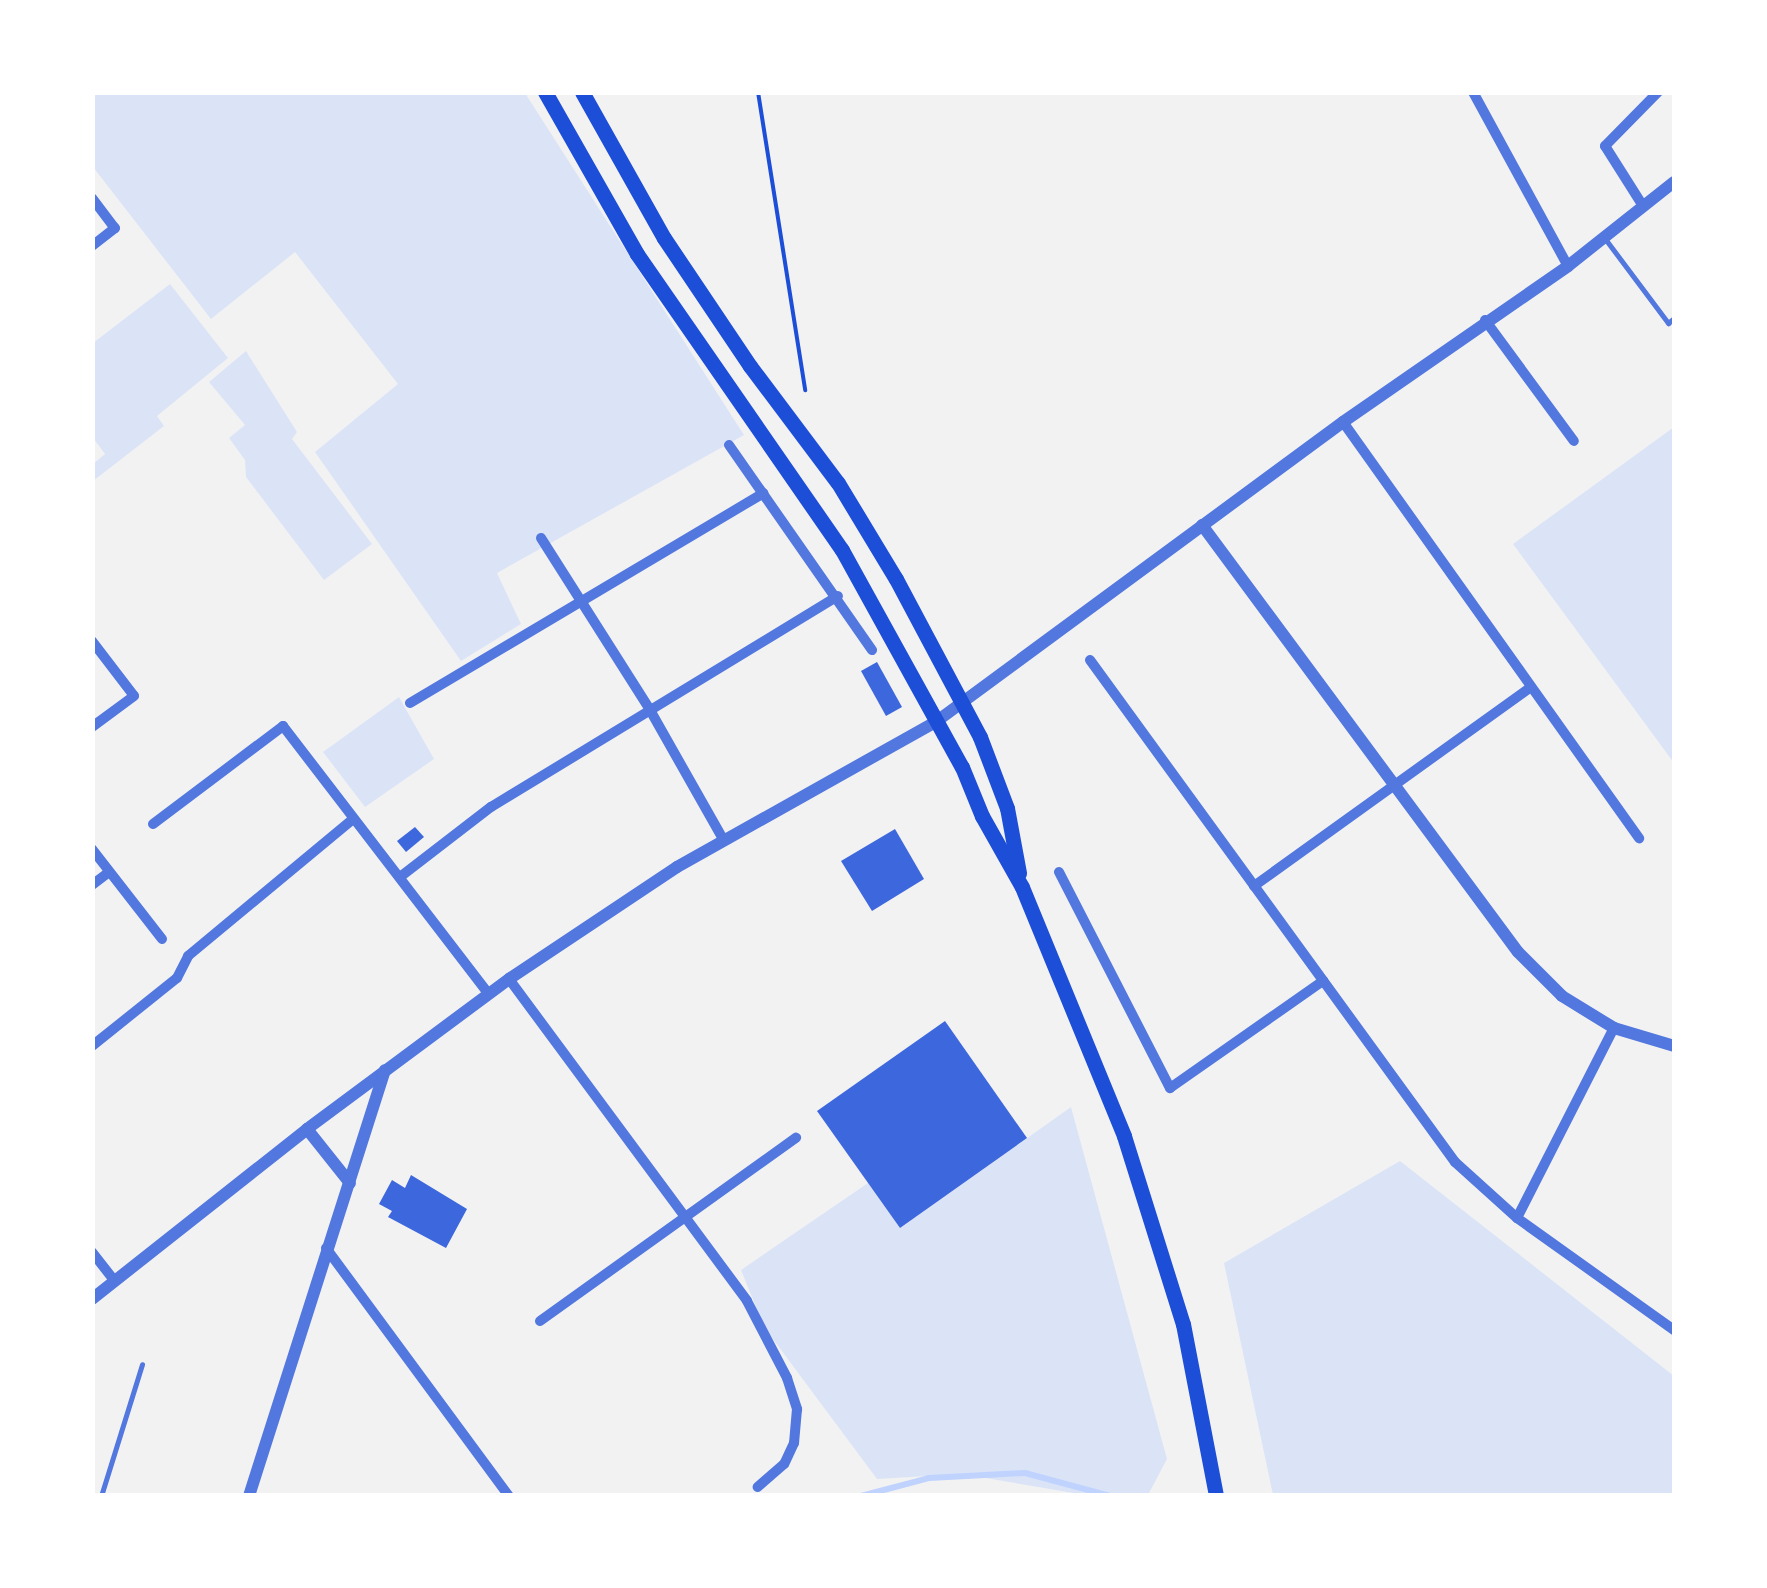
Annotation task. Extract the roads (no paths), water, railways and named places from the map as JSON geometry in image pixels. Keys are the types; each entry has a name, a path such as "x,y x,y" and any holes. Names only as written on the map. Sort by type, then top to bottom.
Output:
{"main road":[{"path":"545,92 637,254 842,550 937,720 1022,887 1124,1136 1183,1324 1216,1496"},
{"path":"582,92 664,238 750,366 838,483 962,702 1007,808 1022,887"}],"street":[{"path":"1473,92 1568,266"},
{"path":"1643,206 1605,146 1658,92"},
{"path":"92,1299 385,1070 606,910 937,720 1342,422 1568,266 1674,182"},
{"path":"92,198 115,228 92,246"},
{"path":"1485,320 1574,441"},
{"path":"1342,422 1639,838"},
{"path":"729,445 838,596 872,650"},
{"path":"410,703 763,493"},
{"path":"1202,525 1518,952 1562,996 1614,1028 1674,1046"},
{"path":"541,538 650,710 724,841"},
{"path":"400,877 491,808 838,596"},
{"path":"92,641 134,696 92,727"},
{"path":"1090,660 1455,1162 1517,1218 1674,1330"},
{"path":"1254,886 1531,686"},
{"path":"153,824 283,726 489,994"},
{"path":"92,1046 177,978 188,956 354,820"},
{"path":"92,850 162,940"},
{"path":"92,885 110,872"},
{"path":"1059,872 1170,1088 1323,981"},
{"path":"509,979 746,1301 787,1378 796,1410 794,1443 784,1464 758,1487"},
{"path":"1517,1218 1614,1028"},
{"path":"249,1496 385,1070"},
{"path":"308,1129 350,1183"},
{"path":"540,1321 796,1138"},
{"path":"326,1248 509,1496"},
{"path":"92,1252 115,1281"}],"lane":[{"path":"1604,238 1668,323 1674,318"},
{"path":"102,1496 142,1364"}],"waterway":[{"path":"861,1496 929,1478 1025,1473 1110,1496"}]}
